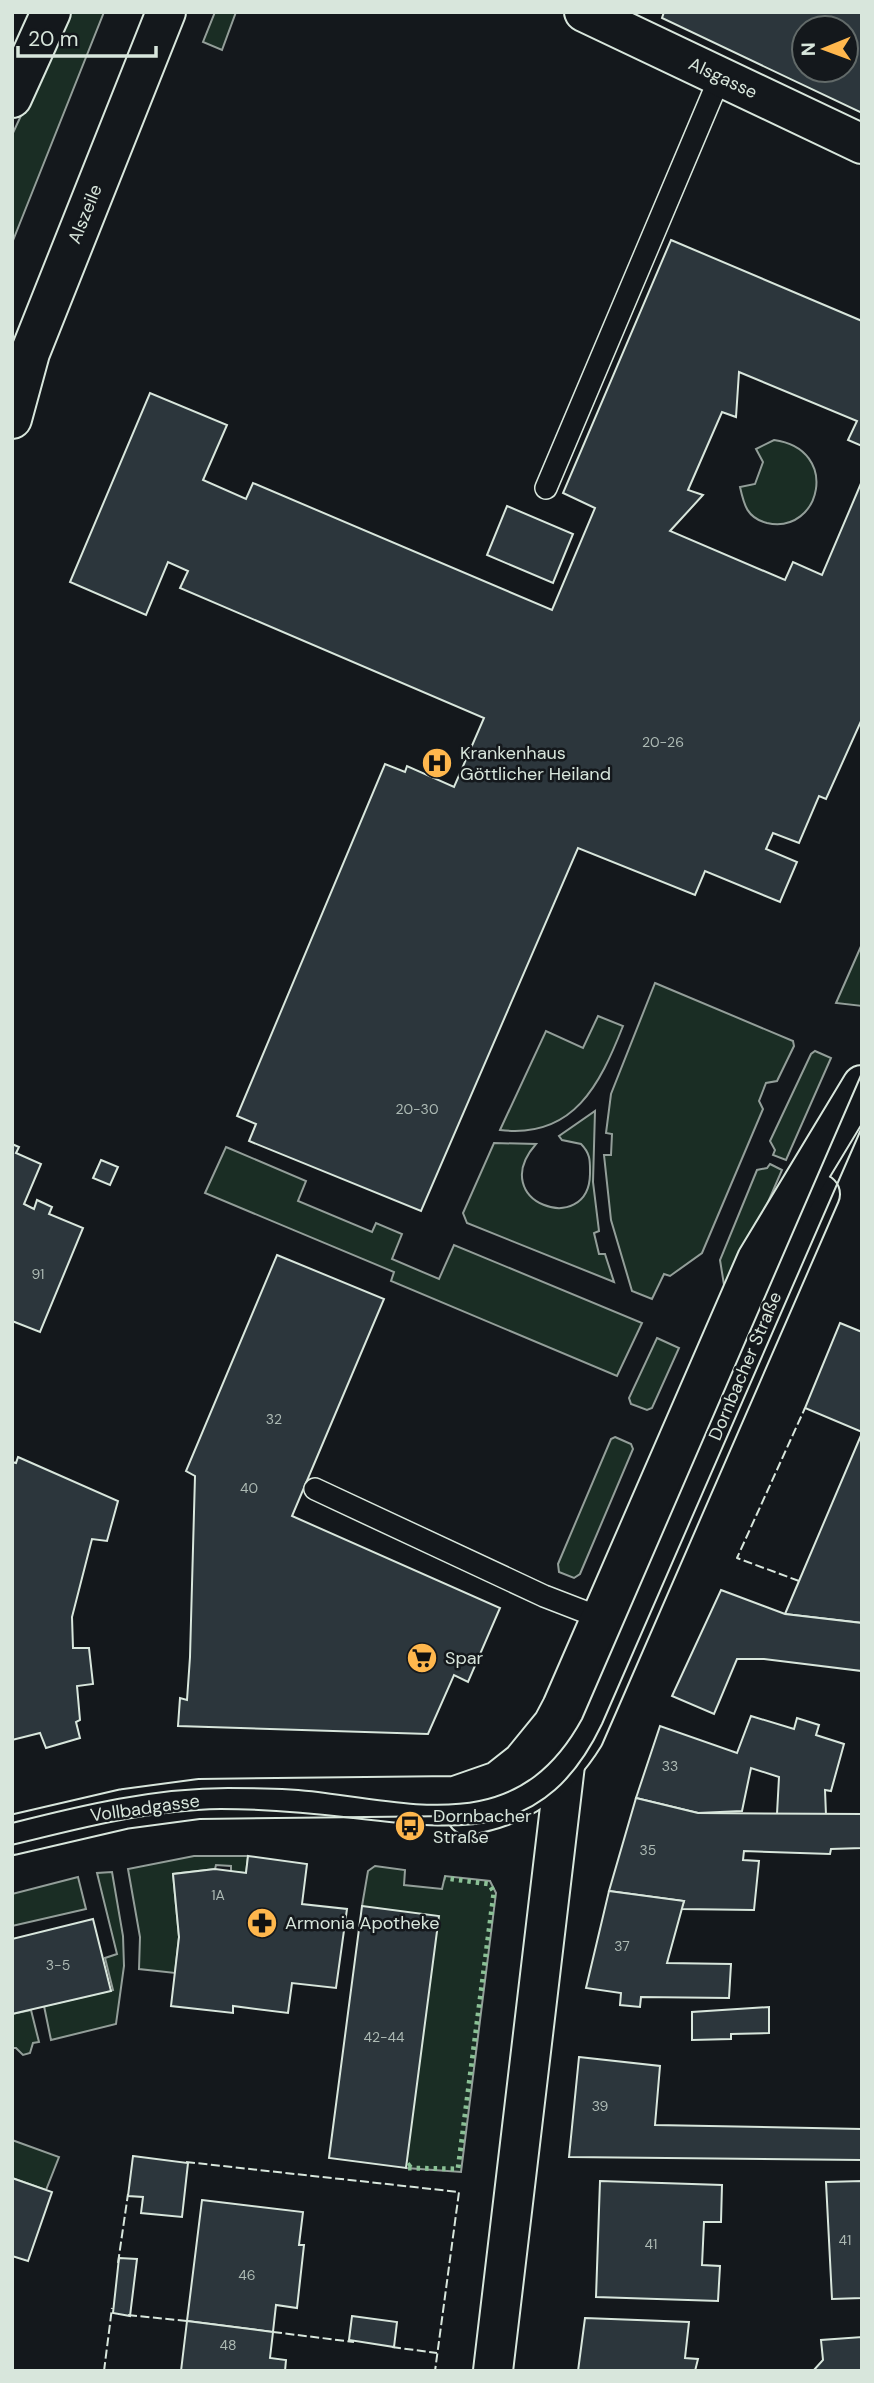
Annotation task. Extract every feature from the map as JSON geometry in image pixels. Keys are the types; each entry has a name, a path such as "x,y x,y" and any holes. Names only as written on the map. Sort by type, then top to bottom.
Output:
{"main road":[{"path":"12,98 51,12"},
{"name":"Alszeile","path":"12,419 30,353 166,12"},
{"name":"Alsgasse","path":"584,12 862,144"},
{"name":"Dornbacher Straße","path":"498,1781 522,1762 552,1724 757,1259 862,1085"},
{"name":"Dornbacher Straße","path":"493,2371 565,1765 596,1713 862,1097"},
{"name":"Vollbadgasse","path":"281,1800 411,1816 453,1817 490,1811 512,1803 565,1765"},
{"name":"Vollbadgasse","path":"12,1835 81,1818 178,1802 440,1798 471,1792 498,1781"}],"lane":[{"path":"546,488 720,77"},
{"path":"315,1489 544,1596 601,1618"}],"green space":[{"path":"69,12 104,12 12,243 12,135"},
{"path":"215,12 236,12 222,50 203,42"},
{"path":"774,440 795,447 809,458 815,473 816,489 811,504 800,516 786,523 767,523 755,518 745,505 740,487 755,484 763,462 756,449"},
{"path":"862,944 862,1006 836,1003"},
{"path":"655,983 793,1041 794,1046 777,1081 766,1083 759,1101 763,1109 702,1253 670,1276 664,1274 652,1299 632,1291 611,1220 604,1155 611,1155 612,1134 606,1133 611,1094"},
{"path":"598,1016 623,1026 604,1068 581,1103 547,1126 526,1130 500,1130 546,1031 583,1048"},
{"path":"815,1051 831,1058 786,1160 773,1155 775,1150 770,1141 811,1054"},
{"path":"595,1111 593,1182 599,1231 594,1233 599,1254 605,1254 614,1282 467,1223 463,1213 494,1143 536,1144 524,1165 523,1182 530,1196 544,1205 559,1208 574,1204 585,1193 590,1174 589,1158 581,1144 562,1140 559,1136"},
{"path":"226,1147 306,1181 298,1201 372,1232 376,1223 402,1234 392,1259 439,1279 454,1245 642,1323 617,1376 391,1281 394,1272 205,1193"},
{"path":"770,1164 782,1170 729,1292 725,1291 720,1260 757,1170 767,1168"},
{"path":"657,1338 679,1348 652,1408 647,1410 631,1404 629,1398"},
{"path":"615,1437 631,1444 633,1449 580,1574 574,1578 559,1572 558,1564 611,1439"},
{"path":"194,1856 248,1856 246,1873 231,1872 231,1866 216,1865 215,1869 173,1874 179,1937 175,1973 139,1969 140,1937 128,1869"},
{"path":"375,1866 405,1870 404,1885 442,1889 445,1876 490,1881 496,1893 461,2172 406,2168 362,1906 368,1871"},
{"path":"112,1872 123,1936 124,1966 116,2024 51,2040 44,2006 113,1990 105,1958 117,1954 97,1873"},
{"path":"78,1877 86,1909 12,1926 12,1894"},
{"path":"31,2010 39,2042 33,2043 30,2053 23,2055 16,2048 12,2048 12,2014"},
{"path":"12,2140 59,2157 46,2190 12,2178"}],"building":[{"path":"664,12 862,12 862,113 801,84 860,84 860,14 790,14 790,79 662,18"},
{"path":"671,240 862,321 862,446 848,440 857,421 739,372 736,417 722,412 688,490 703,495 670,531 785,580 793,562 822,575 862,481 862,719 826,799 819,796 799,843 773,833 766,849 797,862 780,902 705,871 695,895 578,848 421,1211 249,1141 256,1124 237,1116 385,764 405,772 407,766 454,787 484,718 180,588 188,571 168,562 146,615 70,582 150,393 227,425 203,480 246,499 253,483 552,610 595,508 563,493"},
{"path":"507,506 573,534 553,583 487,555"},
{"path":"12,1144 19,1147 16,1153 41,1164 24,1204 34,1209 37,1200 52,1207 49,1214 83,1228 40,1332 12,1321"},
{"path":"101,1160 118,1167 110,1185 93,1178"},
{"path":"277,1255 384,1299 292,1516 500,1608 468,1682 454,1675 428,1734 178,1726 180,1698 187,1700 190,1657 195,1476 186,1471"},
{"path":"840,1323 862,1332 862,1432 805,1408"},
{"path":"862,1433 862,1623 785,1614 799,1581"},
{"path":"18,1457 118,1501 107,1541 92,1539 72,1617 73,1648 89,1648 93,1684 77,1686 80,1720 76,1722 80,1738 46,1748 40,1733 12,1740 12,1462 16,1463"},
{"path":"721,1590 785,1614 862,1623 862,1671 764,1659 737,1659 714,1714 672,1696"},
{"path":"751,1716 794,1729 797,1718 819,1725 816,1735 844,1744 831,1791 825,1790 826,1815 777,1814 779,1777 751,1768 742,1811 698,1813 636,1798 660,1726 737,1753"},
{"path":"636,1798 698,1813 862,1814 862,1848 831,1849 830,1854 744,1851 743,1860 759,1861 754,1910 681,1909 684,1901 609,1891"},
{"name":"Armonia Apotheke","path":"248,1856 307,1864 302,1904 347,1909 336,1988 292,1983 288,2013 233,2006 233,2013 171,2006 179,1937 173,1874 215,1869 246,1873"},
{"path":"609,1891 684,1901 667,1963 731,1964 729,1998 641,1997 640,2007 620,2005 621,1993 586,1988"},
{"path":"362,1906 439,1916 406,2168 329,2158"},
{"path":"93,1919 111,1991 12,2014 12,1939"},
{"path":"769,2007 769,2033 731,2034 731,2039 692,2040 692,2012"},
{"path":"579,2057 660,2066 655,2125 862,2129 862,2160 569,2157"},
{"path":"133,2156 188,2163 182,2217 141,2213 143,2197 128,2196"},
{"path":"12,2178 52,2192 28,2261 12,2256"},
{"path":"600,2181 722,2185 721,2222 704,2222 702,2265 720,2266 718,2301 596,2297"},
{"path":"862,2181 862,2298 832,2299 826,2182"},
{"path":"202,2200 303,2212 299,2245 304,2245 297,2308 276,2305 273,2332 187,2321"},
{"path":"119,2258 137,2259 130,2316 113,2313"},
{"path":"352,2316 397,2322 394,2347 349,2340"},
{"path":"585,2318 689,2322 685,2358 698,2359 695,2371 578,2371"},
{"path":"187,2321 273,2332 270,2358 286,2360 285,2371 181,2371"},
{"path":"862,2337 862,2371 813,2371 823,2360 821,2340"}],"tram line":[{"path":"12,1823 92,1804 173,1791 284,1789 432,1805 467,1803 499,1795 530,1780 557,1755 582,1719 862,1073"},
{"path":"12,1845 115,1821 194,1810 271,1811 430,1825 465,1825 498,1820 528,1809 555,1790 580,1762 602,1724 862,1127"}],"hedge":[{"path":"411,2164 406,2168 458,2169 494,1892 489,1884 445,1878"}],"fence":[{"path":"799,1581 737,1558 805,1408"},
{"path":"186,2162 459,2192 435,2371"},
{"path":"118,2263 128,2194"},
{"path":"104,2371 112,2308"},
{"path":"128,2315 187,2321"},
{"path":"273,2332 354,2342"},
{"path":"392,2347 437,2353"}],"place":[{"name":"Krankenhaus Göttlicher Heiland","path":"437,763"},
{"name":"Spar","path":"422,1658"},
{"name":"Dornbacher Straße","path":"410,1826"},
{"name":"Armonia Apotheke","path":"262,1923"}]}
